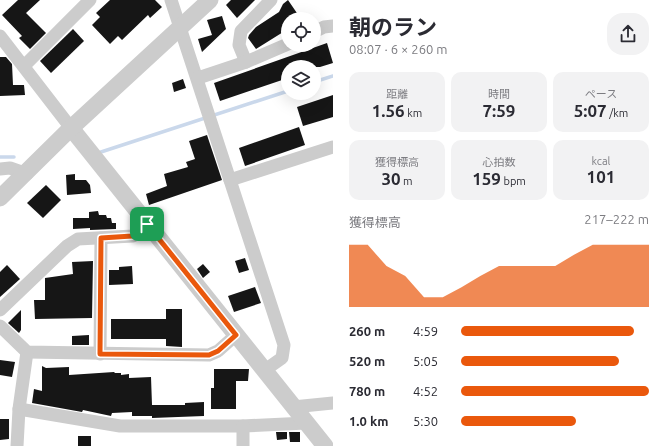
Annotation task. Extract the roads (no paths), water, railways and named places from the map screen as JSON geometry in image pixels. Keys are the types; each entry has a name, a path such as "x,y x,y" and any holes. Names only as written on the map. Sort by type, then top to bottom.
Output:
{"street":[{"path":"24,66 90,0"},
{"path":"171,0 198,78 284,345 282,358 265,370"},
{"path":"0,198 27,174 72,128 210,0"},
{"path":"246,62 240,45 241,31 271,0"},
{"path":"321,30 333,26"},
{"path":"0,36 147,224 325,446"},
{"path":"198,78 246,62 281,47"},
{"path":"230,180 333,147"},
{"path":"0,169 10,168 27,174"},
{"path":"0,310 67,246 78,239 132,236 147,224"},
{"path":"100,354 101,238"},
{"path":"0,326 27,352 209,355 218,351 236,335"},
{"path":"17,446 19,409 27,352"},
{"path":"293,407 333,403"},
{"path":"19,409 120,426 243,426 306,423"},
{"path":"243,426 243,446"}],"waterway":[{"path":"321,80 333,76"},
{"path":"101,152 281,93"},
{"path":"0,157 14,157"}]}
